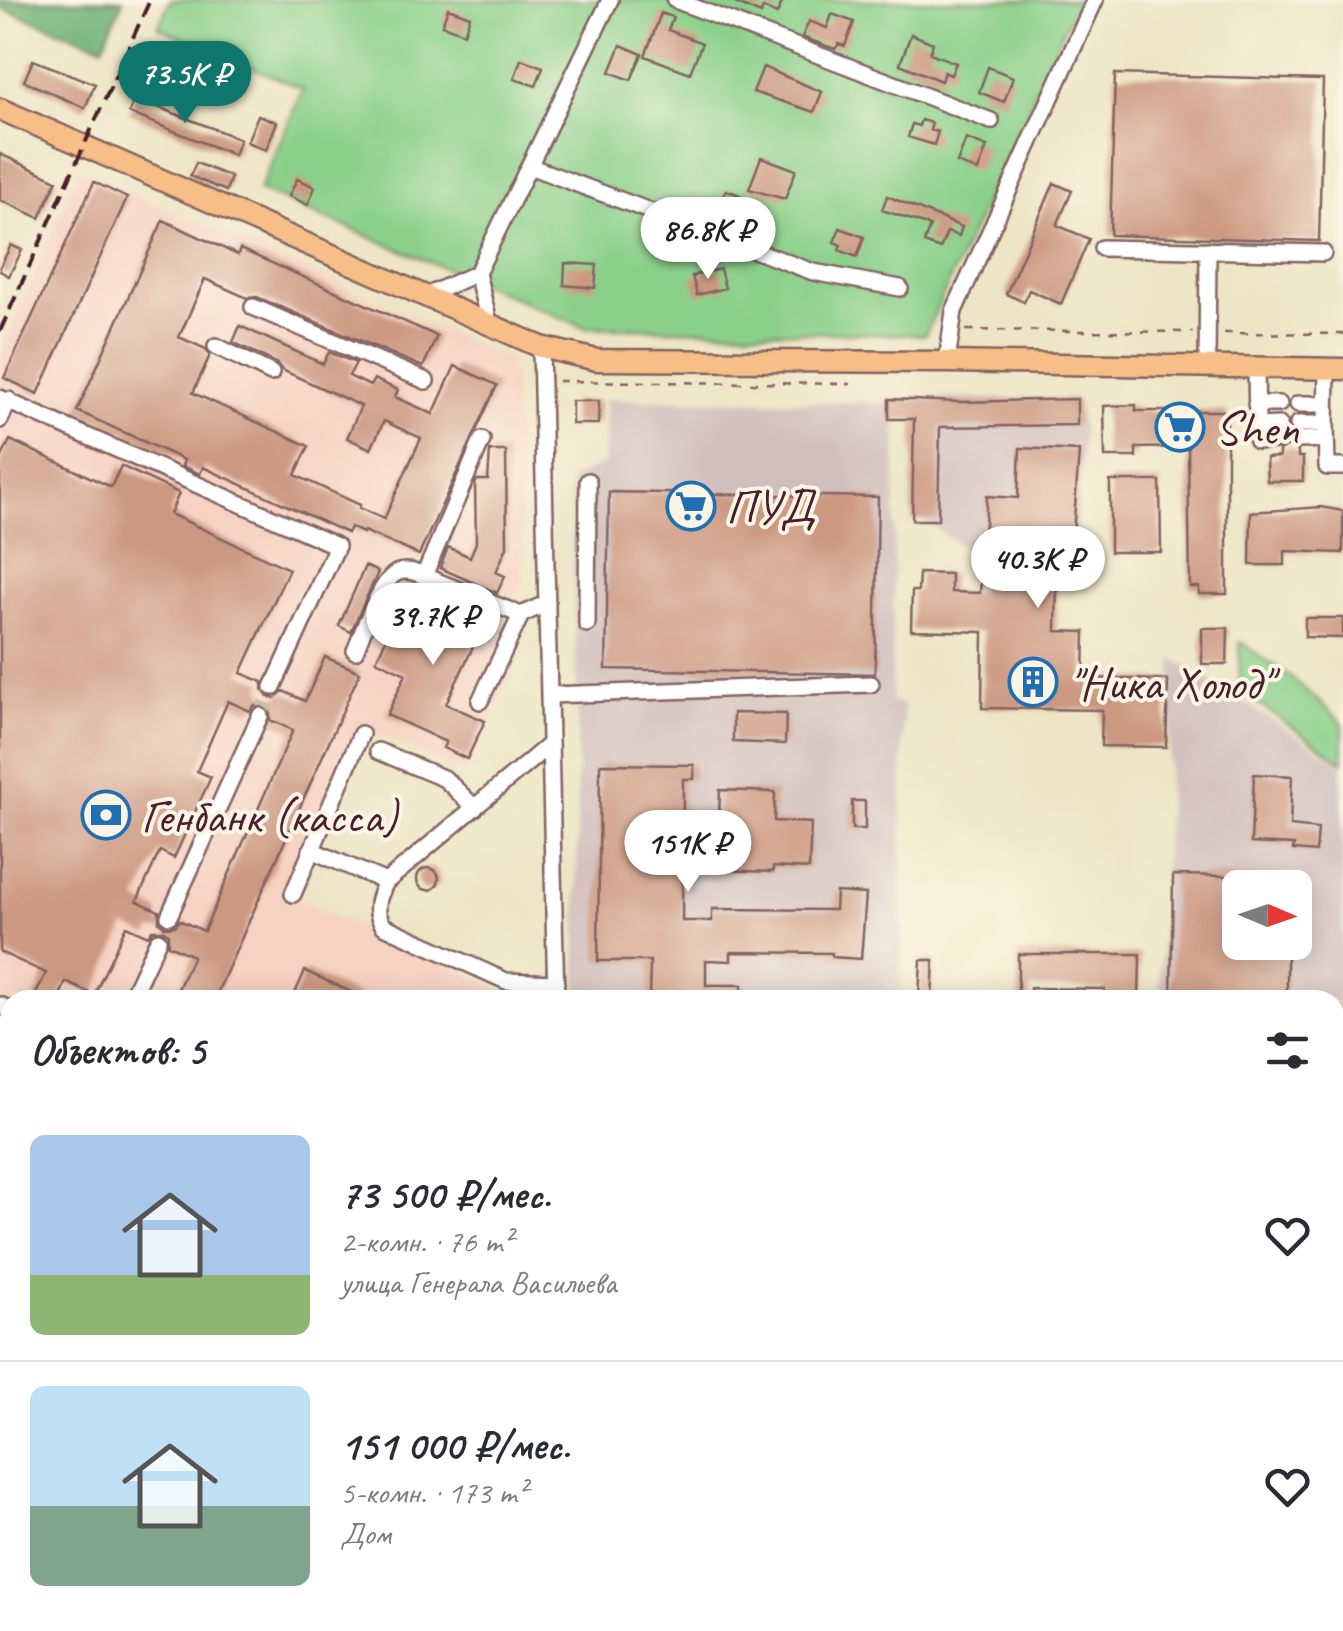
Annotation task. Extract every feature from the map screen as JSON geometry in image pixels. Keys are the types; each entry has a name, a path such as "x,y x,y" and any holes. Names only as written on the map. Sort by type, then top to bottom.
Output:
{"main road":[{"path":"0,110 541,347 597,360 1335,369"}],"street":[{"path":"426,296 477,272 610,0"},
{"path":"675,0 990,121"},
{"path":"947,362 954,311 1094,0"},
{"path":"529,166 813,272 900,288"},
{"path":"1102,248 1323,253"},
{"path":"1206,367 1208,250"},
{"path":"477,272 489,322"},
{"path":"253,307 426,381"},
{"path":"216,346 271,373"},
{"path":"541,347 556,990"},
{"path":"1256,368 1257,426 1279,432"},
{"path":"1335,369 1326,404 1328,467 1343,467"},
{"path":"0,420 5,399 338,546 274,687"},
{"path":"1256,404 1279,404"},
{"path":"1298,404 1326,404"},
{"path":"1298,432 1326,432"},
{"path":"424,576 482,440"},
{"path":"588,481 588,624"},
{"path":"355,651 387,578 399,572 411,571 521,615"},
{"path":"480,701 521,615 547,603"},
{"path":"549,695 871,684"},
{"path":"169,916 260,716"},
{"path":"292,894 361,734"},
{"path":"547,990 506,981 384,926 377,910 386,882 550,744"},
{"path":"378,750 445,779 474,808"},
{"path":"311,850 386,882"},
{"path":"135,990 158,940"}],"path":[{"path":"959,330 1196,332"},
{"path":"1217,332 1343,334"},
{"path":"542,379 852,384"}],"shaded area":[{"path":"79,170 512,361 507,372 514,375 524,583 496,637 522,650 465,773 387,737 368,734 294,898 497,986 495,990 0,990 0,354"},
{"path":"916,397 1077,399 1083,434 1074,559 977,557 910,511"},
{"path":"606,399 897,403 891,703 903,704 901,990 577,990 577,707 571,480 605,463"},
{"path":"1173,658 1343,765 1343,990 1159,990"}],"green space":[{"path":"0,0 123,0 103,46 0,8"},
{"path":"170,0 1077,0 925,335 584,327 259,190 303,89 158,27"},
{"path":"1240,642 1292,678 1343,723 1343,762 1239,691"}],"building":[{"path":"728,0 783,0 777,14 763,8 761,14"},
{"path":"448,8 470,16 464,33 442,25"},
{"path":"661,13 673,17 668,30 702,43 690,73 645,56"},
{"path":"832,14 854,22 845,46 839,44 835,49 802,37 809,21 827,28"},
{"path":"911,34 933,43 930,53 956,63 951,75 944,72 941,81 900,64"},
{"path":"621,45 642,54 631,80 610,72"},
{"path":"521,59 543,67 536,86 514,79"},
{"path":"33,60 95,84 85,108 24,81"},
{"path":"763,67 822,92 814,112 753,92"},
{"path":"988,67 1013,77 1004,102 979,92"},
{"path":"1115,74 1323,80 1319,241 1110,235"},
{"path":"135,98 240,139 234,155 129,113"},
{"path":"258,115 277,122 266,150 247,142"},
{"path":"921,120 932,123 930,130 938,132 934,145 908,137 912,124 919,126"},
{"path":"966,139 987,147 978,171 957,163"},
{"path":"0,154 57,180 40,218 0,200"},
{"path":"761,157 796,170 785,199 749,189"},
{"path":"196,163 231,177 226,191 190,176"},
{"path":"297,179 315,187 308,205 289,196"},
{"path":"94,182 127,198 38,394 4,378"},
{"path":"1054,183 1072,191 1057,225 1089,239 1061,304 1029,290 1024,302 1006,294"},
{"path":"726,190 740,195 732,217 718,212"},
{"path":"887,196 962,227 959,236 947,232 940,249 924,243 930,226 882,210"},
{"path":"163,220 238,255 240,249 437,336 423,367 205,279 179,337 206,349 210,355 193,393 309,446 295,475 360,505 359,508 384,519 421,438 384,421 371,449 347,438 361,406 282,370 276,363 233,342 240,326 323,364 329,352 356,363 349,376 370,386 374,379 398,390 395,397 433,414 455,366 497,385 419,555 364,531 350,527 347,533 203,467 200,474 182,466 184,460 77,411"},
{"path":"840,228 864,237 857,257 839,250 841,245 834,242"},
{"path":"11,245 22,250 9,276 0,267"},
{"path":"565,263 597,265 595,288 564,285"},
{"path":"720,269 725,288 697,295 692,276"},
{"path":"889,399 1077,399 1077,425 940,427 938,520 912,520 914,419 889,419"},
{"path":"572,401 599,401 598,424 572,424"},
{"path":"1136,405 1136,411 1227,411 1227,594 1199,594 1199,587 1190,587 1188,447 1136,448 1136,457 1105,457 1104,406"},
{"path":"10,440 111,487 121,466 179,493 170,514 289,569 241,673 263,682 262,689 268,697 275,698 283,691 305,701 325,657 360,672 218,990 178,990 193,956 168,945 168,934 162,930 152,930 148,936 126,926 96,990 83,990 66,982 62,990 38,990 46,973 0,952 0,461","holes":["228,701 250,711 254,706 264,705 270,710 270,720 293,730 204,931 179,920 175,926 165,927 159,922 159,911 137,901 160,851 174,858 211,777 197,771"]},
{"path":"1289,446 1298,451 1298,457 1303,457 1303,481 1267,481 1266,458 1279,457 1279,451"},
{"path":"1020,448 1079,451 1071,563 1084,563 1084,575 1057,576 1056,631 1085,632 1084,678 1168,680 1166,747 1101,746 1102,710 982,708 983,632 911,630 912,591 918,591 919,573 951,574 951,592 980,593 987,496 1018,498"},
{"path":"490,451 506,451 507,547 496,572 505,576 497,593 440,568 448,547 470,557 476,543 475,484 477,480 488,480"},
{"path":"1110,481 1160,481 1161,552 1110,552"},
{"path":"609,492 878,497 875,674 606,669"},
{"path":"1321,507 1343,511 1343,553 1285,551 1285,565 1250,565 1251,512"},
{"path":"365,566 378,572 351,632 339,626"},
{"path":"409,590 439,604 443,596 487,617 446,704 485,721 467,759 443,748 446,742 387,715 406,674 376,660"},
{"path":"1305,618 1343,618 1343,638 1305,637"},
{"path":"1202,628 1228,628 1227,664 1202,664"},
{"path":"733,713 786,714 785,744 733,742"},
{"path":"600,764 694,765 694,779 683,779 682,921 712,921 712,909 835,910 836,892 866,894 861,959 832,957 832,953 731,952 731,961 706,960 706,985 742,985 742,990 649,990 650,961 598,961"},
{"path":"1254,774 1292,776 1290,826 1318,829 1316,852 1293,850 1294,845 1251,843"},
{"path":"720,790 775,792 774,821 811,823 809,869 717,870"},
{"path":"852,801 865,801 865,829 852,829"},
{"path":"428,868 436,871 436,887 428,890 420,887 417,879 420,871"},
{"path":"1173,875 1222,876 1222,960 1287,960 1287,990 1171,990"},
{"path":"1018,954 1140,954 1139,990 1018,990"},
{"path":"921,960 934,960 932,990 919,990"},
{"path":"305,971 347,990 296,990"}],"tunnel":[{"path":"260,716 273,687"}],"railway":[{"path":"0,331 150,0"}],"place":[{"name":"Shen","path":"1180,427"},
{"name":"ПУД","path":"691,506"},
{"name":"\"Ника Холод\"","path":"1033,682"},
{"name":"Генбанк (касса)","path":"106,815"}]}
